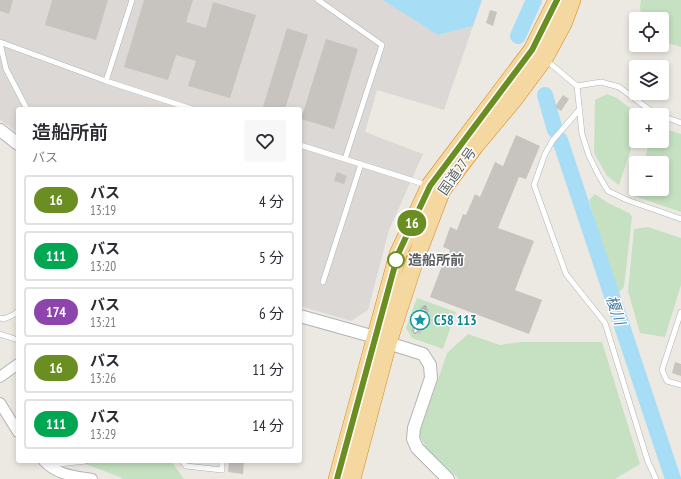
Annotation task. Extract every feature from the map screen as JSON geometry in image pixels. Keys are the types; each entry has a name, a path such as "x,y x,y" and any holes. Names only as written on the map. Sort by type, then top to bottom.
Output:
{"highway":[{"name":"国道27号","path":"538,54 557,0"},
{"name":"国道27号","path":"352,479 382,340 398,254 436,188 538,54 563,24 572,0"},
{"name":"国道27号","path":"337,479 382,340"}],"street":[{"path":"0,130 16,142"},
{"path":"302,317 424,354 430,365 431,378 414,428 413,439 417,448 448,479"},
{"path":"0,377 16,365"},
{"path":"0,403 16,429"},
{"path":"46,463 54,470 64,474 92,479"}],"lane":[{"path":"106,81 132,0"},
{"path":"318,0 382,45 345,159"},
{"path":"0,42 106,81 186,107"},
{"path":"0,42 6,69 26,107"},
{"path":"538,54 577,86 582,134 589,156 608,191 627,200 681,219"},
{"path":"577,86 601,82 619,87 647,108"},
{"path":"579,110 553,140 545,154 534,185 566,274 605,323 648,462 656,479"},
{"path":"669,119 681,123"},
{"path":"302,145 436,188"},
{"path":"323,282 361,164"},
{"path":"681,312 662,370 667,381 681,385"},
{"path":"0,318 4,319 16,313"},
{"path":"0,334 16,339"},
{"path":"184,463 186,466 222,470 222,463"}],"shaded area":[{"path":"0,0 385,0 438,35 473,26 444,110 377,90 365,132 423,154 389,230 368,310 351,321 302,307 302,107 16,107 16,132 0,120"}],"green space":[{"path":"641,0 681,0 681,47 669,43 669,12 641,12"},
{"path":"607,94 617,98 630,108 629,148 631,148 619,185 607,176 594,153 595,100"},
{"path":"669,130 681,134 681,212 634,196 669,196 669,156 645,156 648,148 669,148"},
{"path":"595,194 608,203 629,213 632,217 624,287 618,293 609,269 589,200"},
{"path":"648,227 681,238 681,285 665,337 640,333 628,291 634,229"},
{"path":"417,298 456,312 443,349 412,338 406,328"},
{"path":"468,334 500,345 521,342 602,342 640,464 615,479 459,479 426,448 419,435 447,353"},
{"path":"82,463 172,463 184,479 123,479"}],"water":[{"path":"383,0 482,0 473,26 438,35"}],"building":[{"path":"0,0 13,0 9,14 0,11"},
{"path":"52,0 108,0 96,40 45,25"},
{"path":"144,0 193,0 186,22 206,28 213,2 256,15 230,98 188,86 196,61 176,55 168,80 124,67"},
{"path":"490,10 497,12 493,26 486,23"},
{"path":"287,28 308,35 286,107 263,107"},
{"path":"326,39 358,49 334,129 302,119"},
{"path":"563,95 569,99 561,111 555,107"},
{"path":"516,135 540,146 526,179 519,177 498,228 534,241 515,290 542,300 529,334 430,297 443,263 450,250 443,247 450,227 457,230 463,214 466,215 475,194 480,197 495,162 503,166"},
{"path":"337,172 347,176 344,184 334,181"},
{"path":"421,306 429,309 420,334 411,331"},
{"path":"675,362 681,364 681,376 672,373"},
{"path":"229,463 244,463 243,474 228,472"}],"waterway":[{"name":"榎川","path":"518,36 534,0"},
{"name":"榎川","path":"545,95 555,130"},
{"name":"榎川","path":"560,140 673,479"}],"railway":[{"path":"415,332 425,307"}],"bus line":[{"name":"16","path":"337,479 398,254 413,220 430,186 532,50 549,19 557,0"}],"place":[{"name":"造船所前","path":"396,260"},
{"name":"C58 113","path":"420,320"}]}
